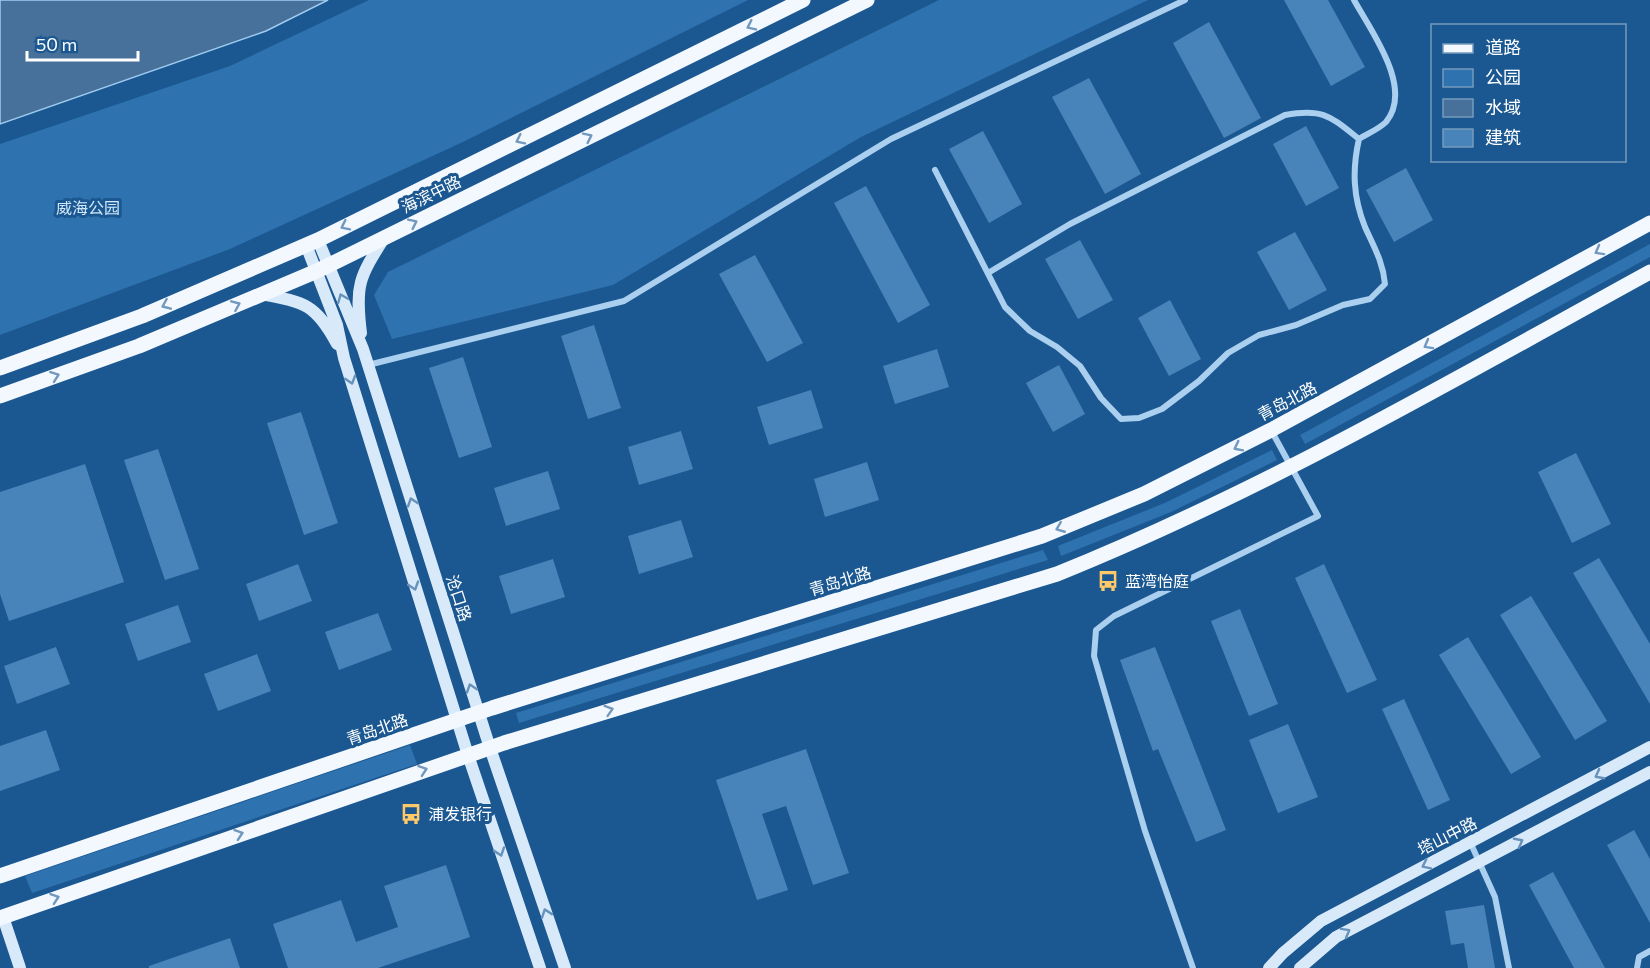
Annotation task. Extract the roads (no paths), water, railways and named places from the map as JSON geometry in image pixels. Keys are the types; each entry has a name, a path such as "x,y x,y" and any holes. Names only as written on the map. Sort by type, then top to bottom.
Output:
{"main road":[{"name":"海滨中路","path":"0,368 142,315 312,242 803,0"},
{"name":"海滨中路","path":"0,396 139,346 323,268 867,0"},
{"name":"青岛北路","path":"0,876 478,713 1042,536 1144,494 1271,430 1650,223"},
{"path":"363,349 357,292 360,278 384,237"},
{"name":"沧口路","path":"312,242 363,349 478,713 565,968"},
{"name":"沧口路","path":"323,268 344,358 468,755 540,968"},
{"path":"20,968 2,917 468,755 1057,574 1142,540 1292,468 1650,272"},
{"path":"260,294 293,300 310,308 323,319 344,358"},
{"name":"塔山中路","path":"1269,968 1321,921 1374,890 1471,843 1650,747"},
{"path":"1300,968 1336,938 1650,772"}],"street":[{"path":"368,365 624,302 891,139 1185,0"},
{"path":"935,170 1005,307 1030,331 1080,366 1101,398 1121,419 1139,418 1162,409 1199,381 1228,353 1259,335 1296,325 1343,305 1370,299 1385,284 1383,265 1365,225 1355,195 1353,165 1359,139 1385,123 1395,107 1396,83 1354,0"},
{"path":"988,273 1070,224 1285,115 1310,111 1335,120 1359,139"},
{"path":"1193,968 1145,831 1094,656 1096,630 1114,616 1318,516 1271,430"},
{"path":"1471,843 1495,897 1509,968"},
{"path":"1637,968 1639,957 1650,951"}],"water":[{"path":"0,0 328,0 266,31 0,124"}],"place":[{"name":"蓝湾怡庭","path":"1108,581"},
{"name":"浦发银行","path":"411,814"}],"park label":[{"name":"威海公园","path":"88,208"}]}
